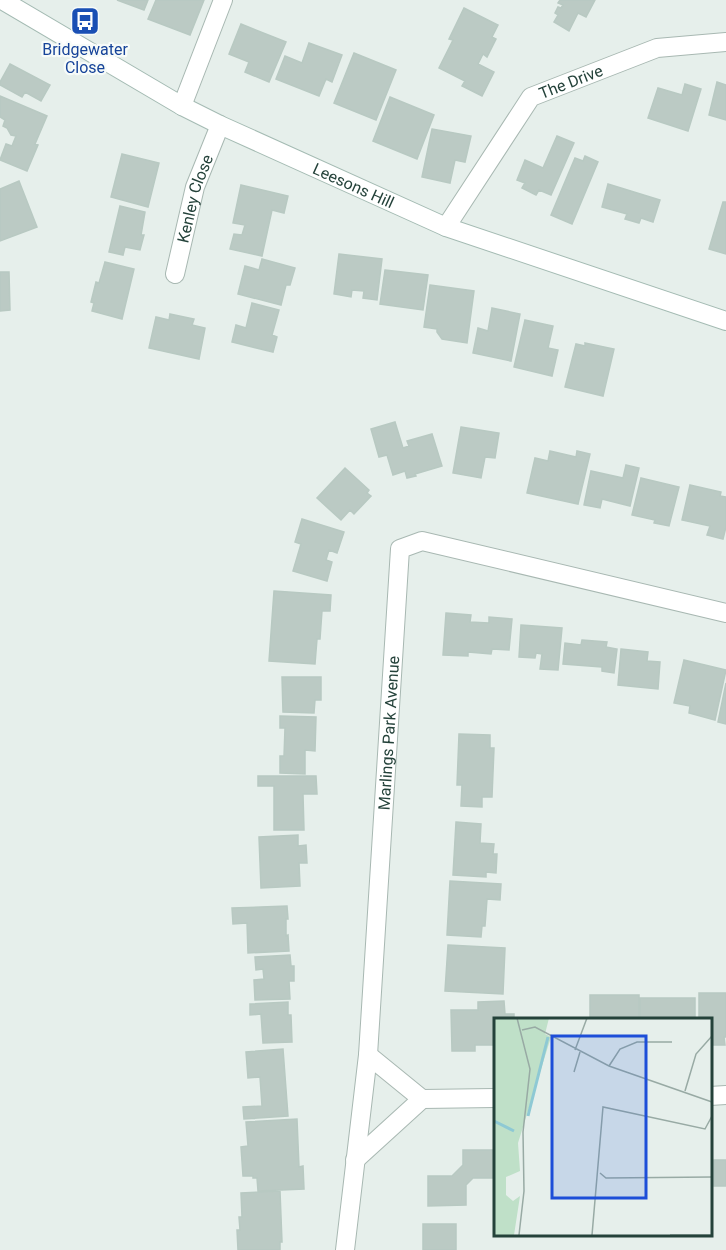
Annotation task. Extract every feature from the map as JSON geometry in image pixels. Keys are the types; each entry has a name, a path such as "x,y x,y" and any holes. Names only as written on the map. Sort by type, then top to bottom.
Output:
{"street":[{"name":"Leesons Hill","path":"2,0 182,106 446,227 726,321"},
{"path":"182,106 223,0"},
{"name":"The Drive","path":"446,227 531,97 657,48 726,42"},
{"name":"Kenley Close","path":"175,274 195,187 220,125"},
{"name":"Marlings Park Avenue","path":"345,1250 368,1055 400,549 422,541 726,613"},
{"path":"368,1055 422,1099 494,1098"},
{"path":"356,1160 422,1099"}],"building":[{"path":"117,0 148,0 144,10"},
{"path":"156,0 204,0 190,35 148,19"},
{"path":"560,0 595,0 586,17 578,13 569,31 554,22 558,15 555,13 558,7 561,8 563,5 558,3"},
{"path":"464,8 498,25 492,37 496,39 487,57 483,54 478,64 494,72 482,96 462,86 465,81 439,68 453,40 449,39"},
{"path":"241,24 286,42 269,82 245,72 249,62 229,54"},
{"path":"309,43 342,55 332,82 326,79 319,96 276,79 285,56 302,63"},
{"path":"354,53 396,70 376,120 334,103"},
{"path":"10,64 50,85 41,101 25,92 22,97 0,85"},
{"path":"717,82 726,85 726,120 709,115"},
{"path":"685,84 701,89 688,131 648,118 658,88 682,95"},
{"path":"0,96 47,116 27,171 0,160 6,144 12,146 16,136 11,135 3,126 5,120 0,117"},
{"path":"390,97 434,115 417,159 373,141"},
{"path":"432,129 471,136 465,162 455,160 450,183 422,177"},
{"path":"557,136 574,143 551,195 539,190 536,195 522,188 525,183 517,180 525,160 543,168"},
{"path":"122,154 159,163 148,207 111,197"},
{"path":"585,156 598,162 572,224 551,215 575,158 583,161"},
{"path":"19,181 37,227 0,241 0,189"},
{"path":"608,184 660,200 653,222 641,218 639,223 625,219 627,214 602,207"},
{"path":"241,185 288,196 284,213 272,210 262,256 230,249 234,234 242,235 245,225 233,223"},
{"path":"723,202 726,202 726,254 709,249"},
{"path":"120,206 145,212 141,235 144,235 140,250 125,247 123,255 109,252"},
{"path":"339,254 382,259 377,300 363,298 364,291 352,290 351,297 334,294"},
{"path":"262,259 295,268 290,285 286,285 281,305 238,294 245,266 259,270"},
{"path":"105,262 134,269 122,319 92,311 94,303 91,302 96,282 99,283"},
{"path":"385,270 428,275 423,310 380,304"},
{"path":"0,272 9,272 10,310 0,311"},
{"path":"430,285 474,291 467,343 442,339 437,329 424,327"},
{"path":"252,303 279,310 272,335 277,337 273,352 232,342 236,325 246,328"},
{"path":"492,308 520,314 511,361 473,353 478,328 488,331"},
{"path":"170,314 194,319 192,325 205,328 199,359 149,348 156,317 169,320"},
{"path":"525,320 553,326 548,348 558,350 552,376 514,367"},
{"path":"585,343 614,349 603,396 565,387 576,344 585,346"},
{"path":"395,422 403,448 409,446 407,441 432,434 442,466 407,478 405,471 393,475 387,455 379,457 371,429"},
{"path":"461,427 499,433 495,458 485,457 481,478 453,473"},
{"path":"550,451 576,457 577,451 590,454 578,504 527,493 535,458 548,461"},
{"path":"626,465 639,468 630,506 602,499 600,508 584,505 591,471 623,478"},
{"path":"345,468 369,490 367,493 371,496 354,514 350,510 341,520 317,498"},
{"path":"641,478 679,487 669,526 632,515"},
{"path":"690,485 721,492 720,496 726,497 726,527 723,539 707,535 710,526 682,520"},
{"path":"302,519 344,532 337,553 329,550 326,560 332,562 327,581 293,571 301,544 295,542"},
{"path":"274,591 331,595 330,611 322,611 315,664 269,661"},
{"path":"446,613 471,615 470,622 489,623 489,617 512,619 509,650 492,649 491,654 468,652 468,656 443,655"},
{"path":"521,625 562,628 558,670 540,669 542,654 536,653 535,658 519,657"},
{"path":"582,640 607,642 606,647 617,649 614,673 602,671 602,667 563,664 565,643 581,645"},
{"path":"621,649 648,652 647,661 660,662 658,689 618,685"},
{"path":"684,660 726,670 715,720 689,713 690,706 674,703"},
{"path":"282,677 321,677 321,700 315,700 314,713 283,712"},
{"path":"726,683 726,724 718,722"},
{"path":"280,716 316,717 315,751 305,750 305,774 280,773 280,756 284,756 285,728 280,728"},
{"path":"459,734 490,735 490,748 494,748 492,797 482,797 482,807 461,806 462,785 457,785"},
{"path":"258,776 316,776 317,794 303,794 304,830 274,830 274,786 258,786"},
{"path":"456,822 481,824 480,843 494,844 493,854 497,854 496,873 486,872 486,877 453,875"},
{"path":"298,835 298,846 306,845 307,863 299,863 300,886 261,888 259,837"},
{"path":"450,881 501,884 500,900 487,899 485,926 482,926 481,937 447,935"},
{"path":"287,906 286,936 288,935 289,951 248,953 247,923 233,924 232,908"},
{"path":"448,945 505,948 503,994 445,991"},
{"path":"290,955 291,966 294,966 294,981 289,981 290,999 255,1000 254,980 264,979 263,969 256,970 255,957"},
{"path":"699,993 726,993 725,1045 713,1045 711,1018 699,1018"},
{"path":"590,995 639,995 639,1018 590,1018"},
{"path":"640,998 695,998 695,1018 640,1018"},
{"path":"504,1001 505,1014 514,1014 514,1018 494,1018 494,1045 475,1045 475,1051 452,1051 451,1010 478,1010 478,1002"},
{"path":"288,1002 292,1042 263,1043 261,1014 250,1015 250,1004"},
{"path":"283,1049 288,1116 244,1119 243,1107 262,1106 260,1077 248,1078 246,1052"},
{"path":"297,1119 299,1167 303,1166 304,1189 258,1191 257,1178 243,1176 241,1147 248,1146 246,1122"},
{"path":"463,1150 494,1150 494,1178 473,1178 466,1185 466,1205 428,1206 428,1176 452,1176 463,1165"},
{"path":"714,1160 726,1160 726,1186 714,1186"},
{"path":"280,1191 282,1242 280,1242 280,1250 238,1250 237,1230 240,1230 239,1217 242,1217 241,1193"},
{"path":"423,1224 456,1224 456,1250 423,1250"}],"place":[{"name":"Bridgewater Close","path":"85,21"}]}
